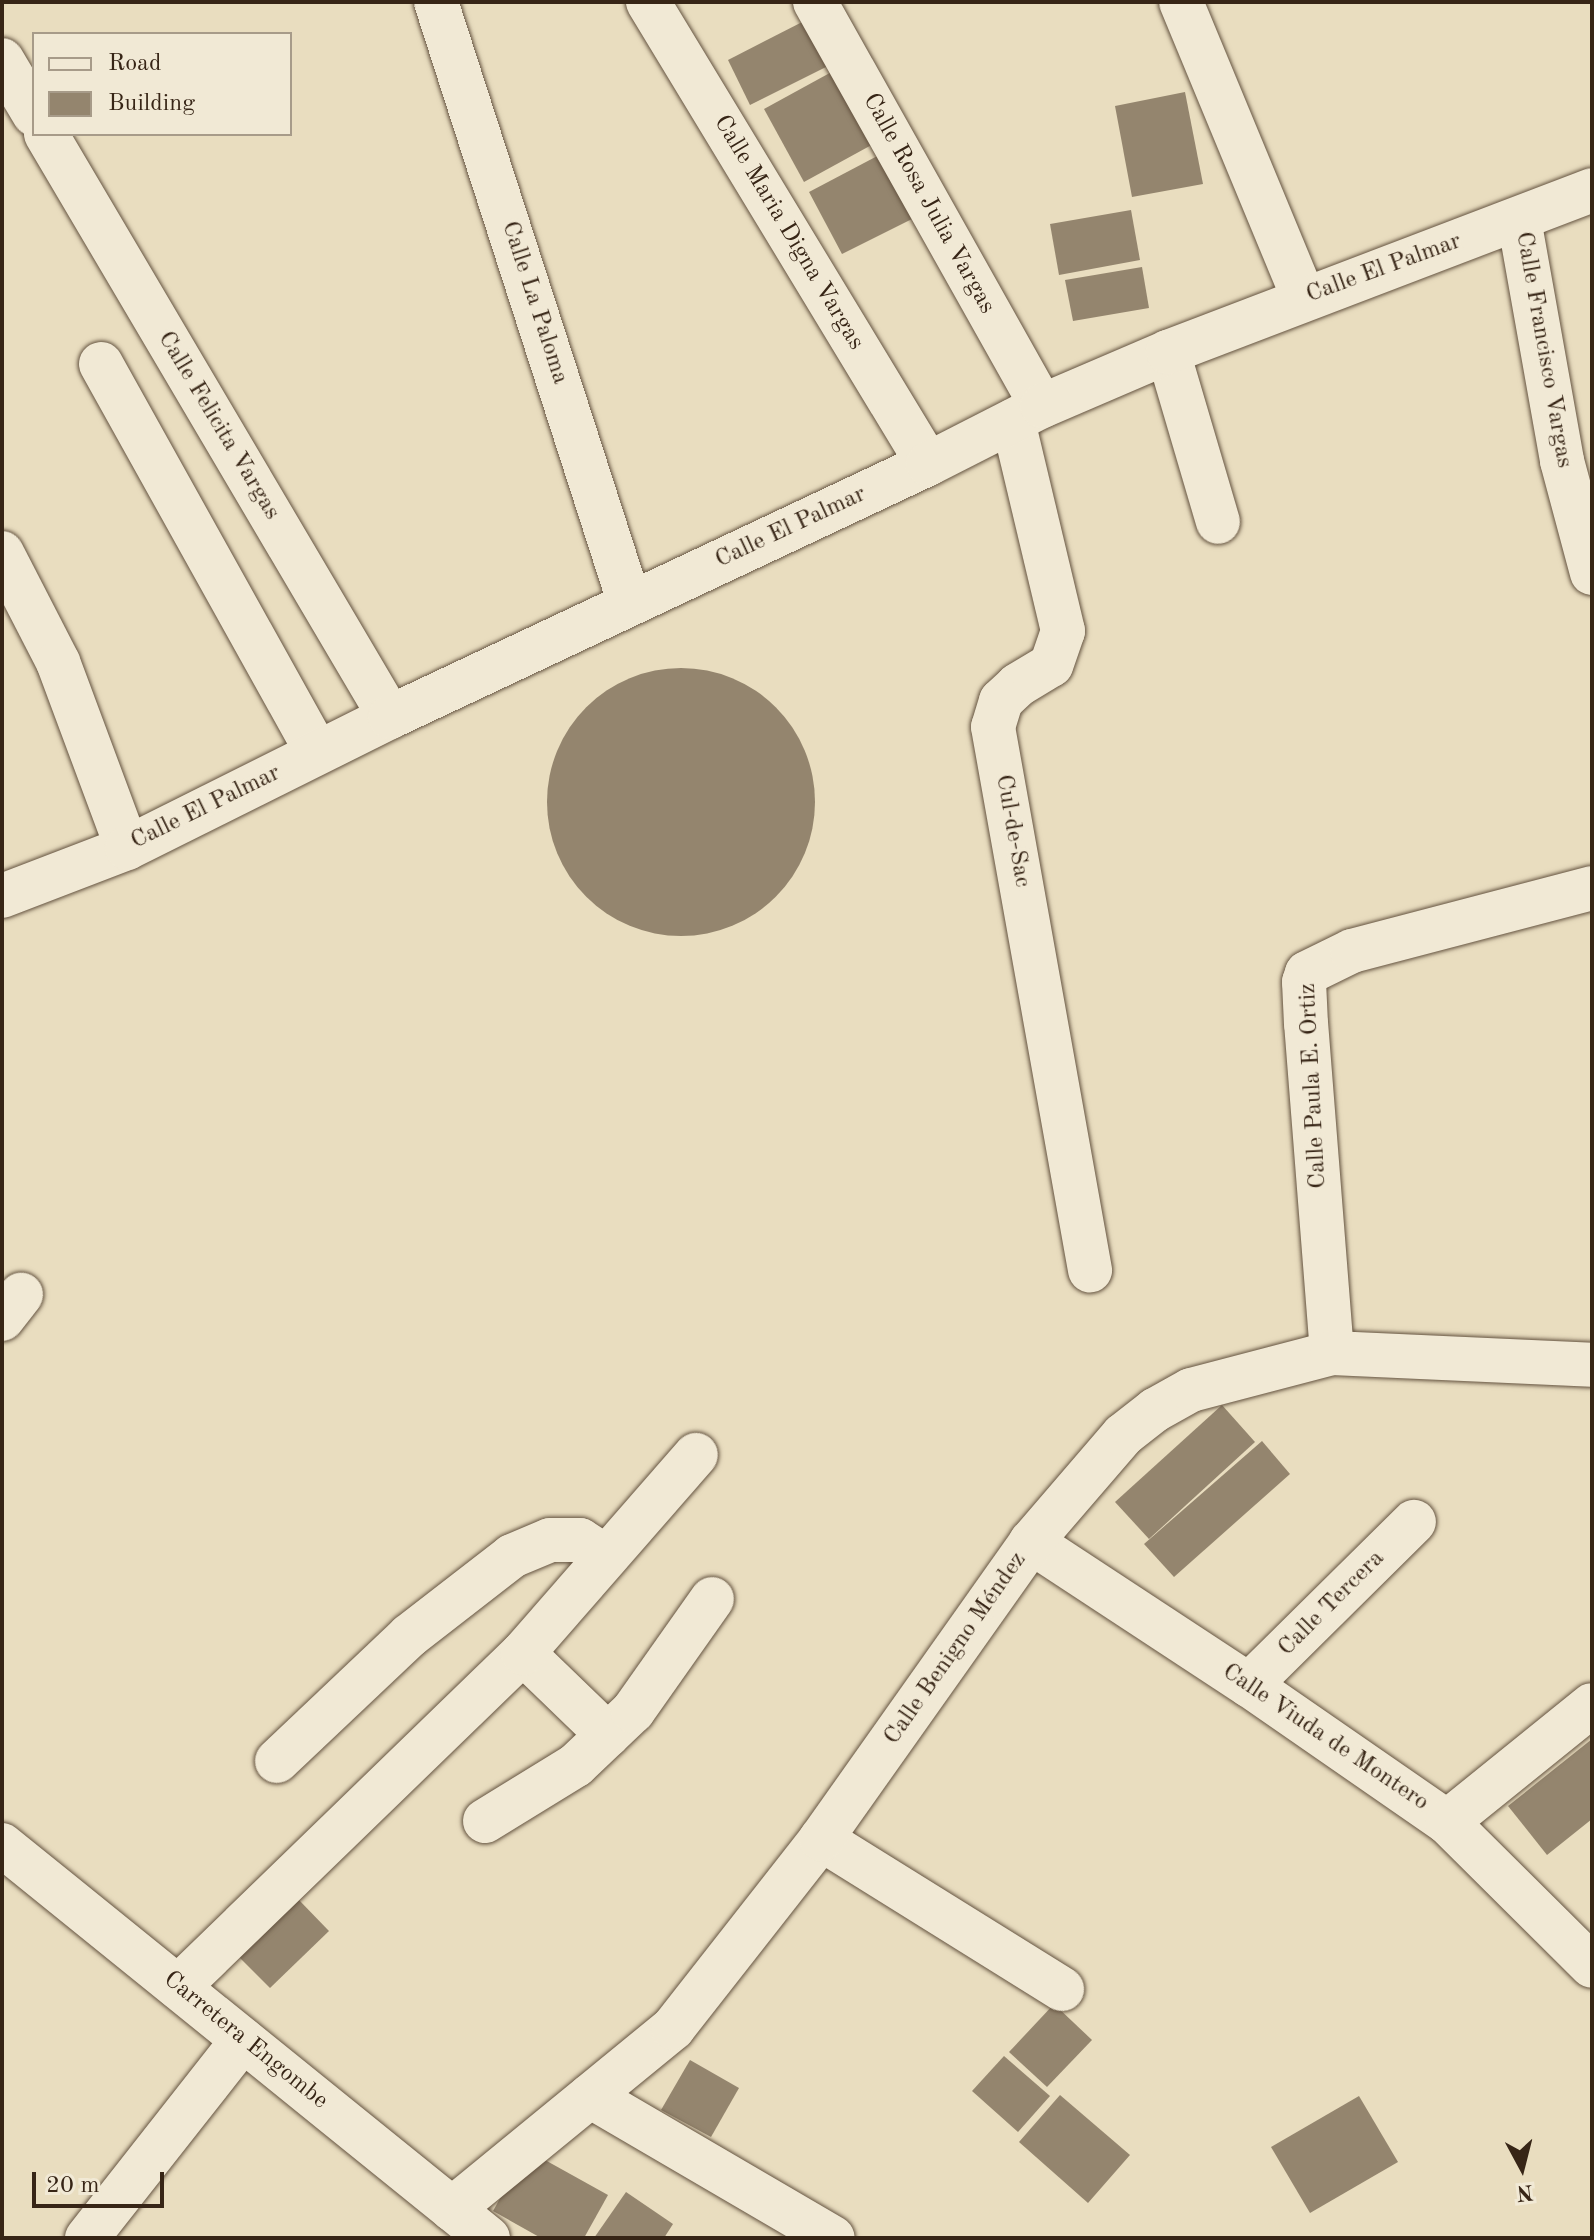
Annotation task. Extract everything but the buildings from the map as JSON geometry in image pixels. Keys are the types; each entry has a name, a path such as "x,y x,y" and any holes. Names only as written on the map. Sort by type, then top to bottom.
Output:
{"street":[{"name":"Calle La Paloma","path":"436,2 630,604"},
{"name":"Calle Maria Digna Vargas","path":"648,2 928,464"},
{"name":"Calle Rosa Julia Vargas","path":"815,2 1028,414"},
{"path":"1181,2 1304,299"},
{"path":"2,60 32,111"},
{"name":"Calle Felicita Vargas","path":"47,136 390,717"},
{"name":"Calle El Palmar","path":"2,896 127,848 317,752 1028,414 1168,352 1592,190"},
{"name":"Calle Francisco Vargas","path":"1519,219 1562,461 1592,573"},
{"path":"1168,352 1218,522"},
{"path":"101,364 317,752"},
{"name":"Cul-de-Sac","path":"1028,414 1063,631 1051,665 1018,685 1001,701 993,727 1090,1270"},
{"path":"2,553 58,662 127,848"},
{"name":"Calle Paula E. Ortiz","path":"1332,1353 1306,1024 1304,982 1307,973 1315,966 1352,951 1592,888"},
{"name":"Calle Benigno Méndez","path":"452,2209 673,2028 821,1839 1031,1542 1123,1435 1155,1410 1191,1390 1332,1353 1592,1365"},
{"path":"178,1987 523,1653 696,1455"},
{"name":"Calle Tercera","path":"1249,1685 1414,1522"},
{"path":"277,1761 409,1636 512,1556 550,1540 580,1540 606,1557"},
{"name":"Calle Viuda de Montero","path":"1031,1542 1249,1685 1447,1822 1592,1966"},
{"path":"485,1821 576,1765 633,1711 712,1599"},
{"path":"523,1653 608,1735"},
{"path":"1447,1822 1592,1705"},
{"path":"821,1839 1062,1989"},
{"name":"Carretera Engombe","path":"2,1845 488,2238"},
{"path":"87,2238 243,2040"},
{"path":"590,2096 833,2238"}]}
